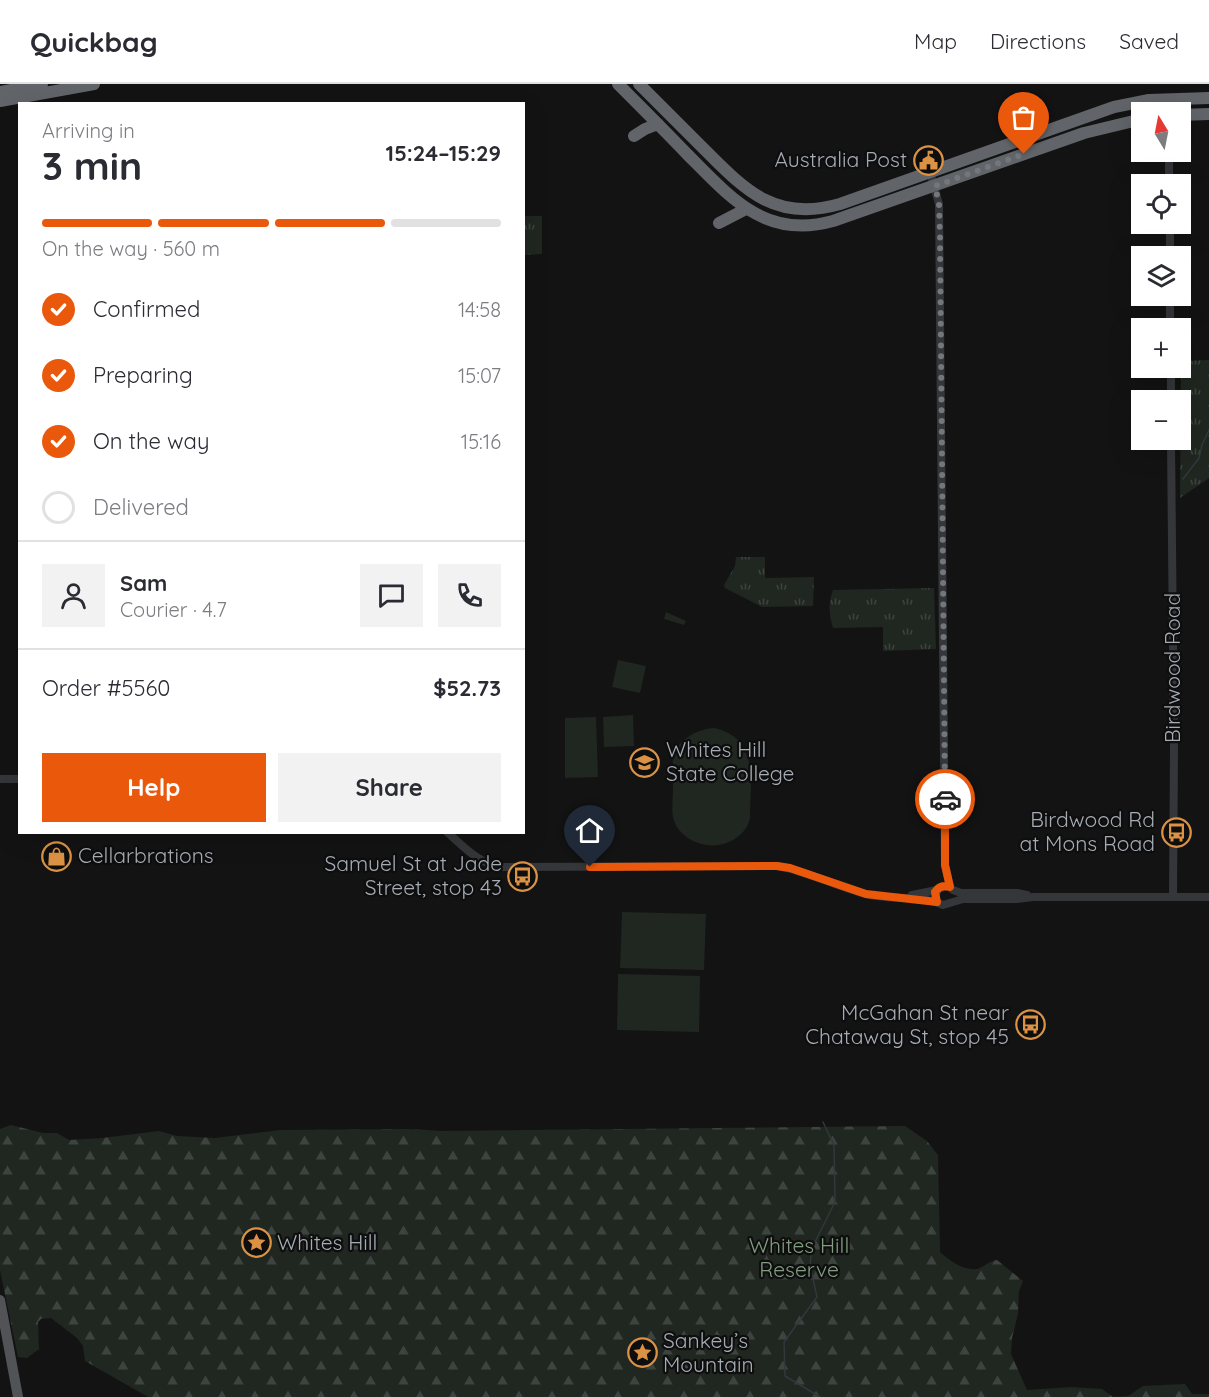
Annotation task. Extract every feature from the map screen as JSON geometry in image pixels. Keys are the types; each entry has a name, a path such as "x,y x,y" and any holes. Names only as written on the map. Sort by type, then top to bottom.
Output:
{"highway":[{"path":"0,92 42,84"},
{"path":"0,101 94,84"},
{"path":"618,84 727,194 746,209 784,223 804,225 819,224 844,217 1084,133 1131,122"},
{"path":"639,84 740,184 754,195 775,204 804,209 826,207 1113,107 1168,99 1209,98"},
{"path":"1191,115 1209,114"},
{"path":"634,136 658,124"},
{"path":"719,223 746,209"}],"main road":[{"path":"0,1300 18,1397"}],"street":[{"path":"930,172 939,204 945,865 955,896 953,902"},
{"name":"Birdwood Road","path":"1172,450 1173,896"},
{"path":"0,779 18,779"},
{"path":"449,834 482,862 500,867 777,866 790,868 866,894 947,905 963,899 1209,897"},
{"path":"937,902 935,896 945,865"},
{"path":"900,897 945,886 961,893 1017,893 1034,897"}],"green space":[{"path":"525,216 542,216 542,254 525,255"},
{"path":"1209,360 1209,478 1180,498 1180,450 1191,450 1191,390 1181,390 1181,378 1191,378 1191,361"},
{"path":"736,557 765,557 765,578 814,577 813,606 762,607 725,588 724,585 735,566"},
{"path":"934,588 936,649 883,651 883,627 833,628 830,600 833,590"},
{"path":"666,612 686,621 684,625 664,619"},
{"path":"618,660 646,666 640,693 612,687"},
{"path":"633,715 634,746 604,747 603,717"},
{"path":"596,717 598,777 565,778 565,718"},
{"path":"714,728 729,733 746,751 751,776 750,818 740,836 722,845 705,845 683,834 674,821 672,768 676,750 684,740 702,730"},
{"path":"622,912 706,914 704,970 620,968"},
{"path":"618,974 700,976 699,1032 617,1030"},
{"name":"Whites Hill Reserve","path":"11,1125 43,1133 57,1133 69,1140 159,1131 177,1136 215,1138 280,1130 442,1131 905,1126 927,1141 938,1155 940,1252 953,1262 969,1269 980,1268 997,1260 1023,1281 1019,1291 1018,1314 1011,1354 1027,1390 1071,1387 1102,1389 1113,1397 148,1397 85,1361 83,1346 77,1338 51,1318 41,1319 38,1322 39,1349 27,1358 18,1357 0,1270 0,1129"},
{"path":"1185,1384 1192,1394 1209,1394 1209,1397 1113,1397 1128,1396 1143,1386"}],"waterway":[{"path":"1183,479 1199,458 1209,430"},
{"path":"820,1397 785,1376 784,1342 817,1297 810,1265 812,1248 835,1202 834,1145 823,1122"}],"way so far":[{"path":"945,799 940,236 938,194 935,186 1024,154"}],"place":[{"name":"Australia Post","path":"928,160"},
{"name":"Whites Hill State College","path":"645,762"},
{"name":"Birdwood Rd at Mons Road","path":"1176,832"},
{"name":"Cellarbrations","path":"57,856"},
{"name":"Samuel St at Jade Street, stop 43","path":"523,876"},
{"name":"McGahan St near Chataway St, stop 45","path":"1030,1025"},
{"name":"Whites Hill","path":"256,1243"},
{"name":"Sankey’s Mountain","path":"642,1353"}],"route":[{"path":"590,867 777,866 790,868 866,894 937,902 935,892 945,886 950,887 945,865 945,799"}]}
